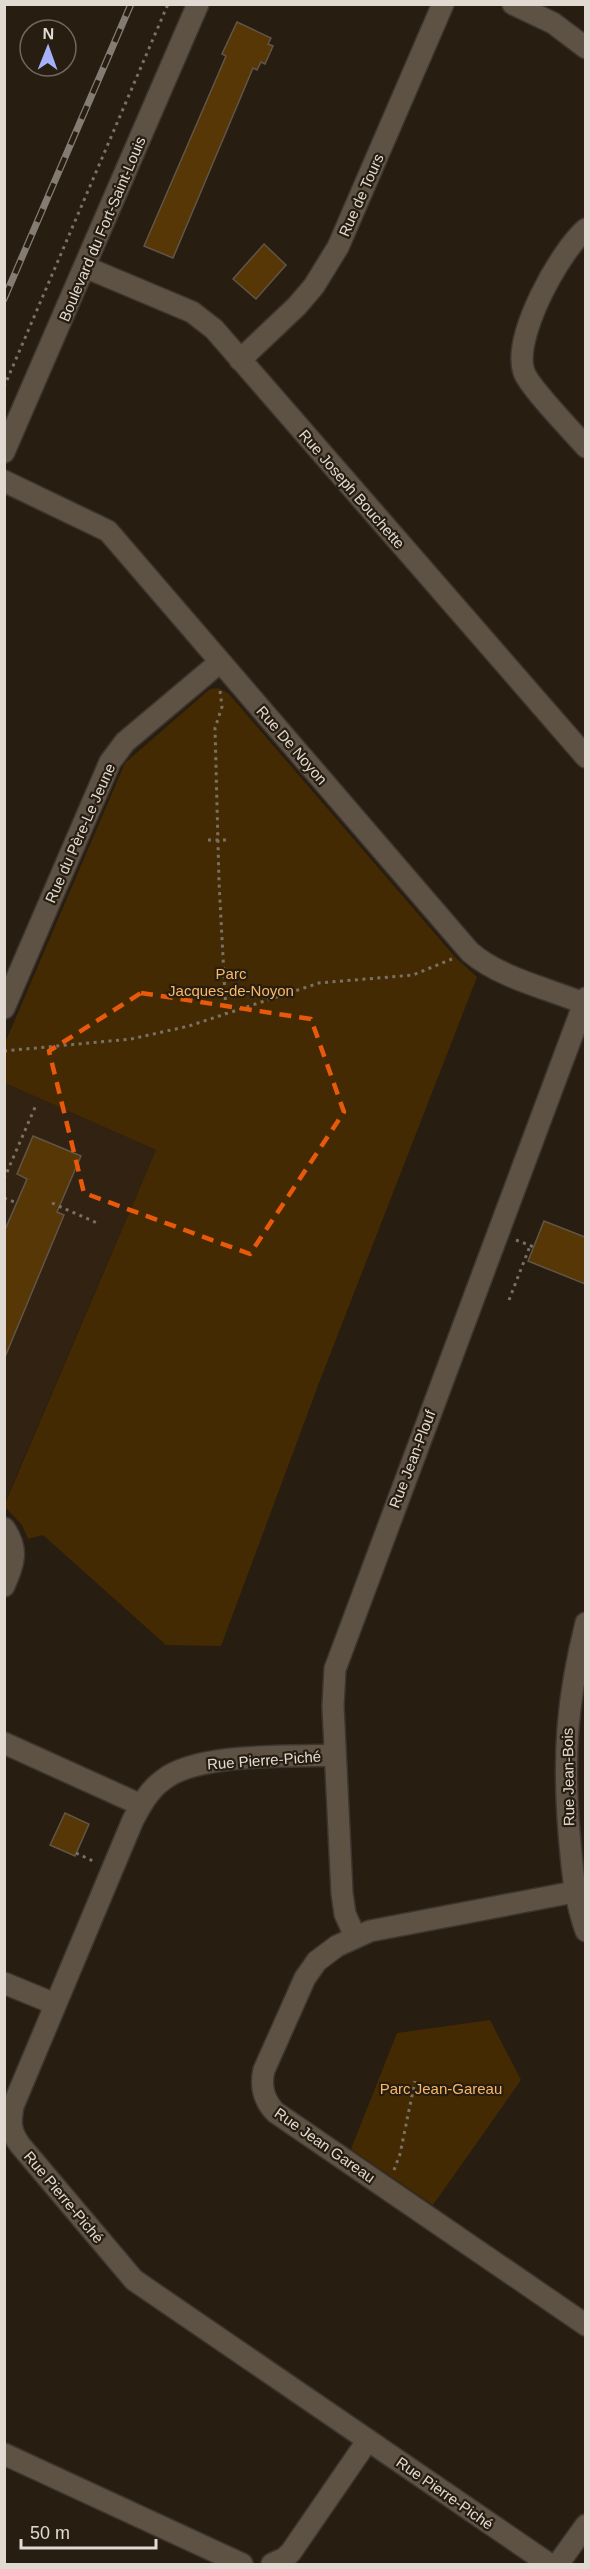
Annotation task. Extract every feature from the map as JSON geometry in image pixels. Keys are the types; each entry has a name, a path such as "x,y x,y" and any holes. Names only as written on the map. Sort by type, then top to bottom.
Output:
{"street":[{"name":"Boulevard du Fort-Saint-Louis","path":"4,452 198,4"},
{"name":"Rue de Tours","path":"240,360 297,306 314,286 338,247 444,4"},
{"path":"513,4 553,23 585,48"},
{"path":"585,229 574,238 551,273 520,351 525,375 585,447"},
{"name":"Rue Joseph Bouchette","path":"86,267 192,312 210,325 585,755"},
{"name":"Rue De Noyon","path":"4,481 108,531 481,961 496,969 584,1000"},
{"name":"Rue du Père-Le Jeune","path":"4,1008 110,762 125,742 220,662"},
{"name":"Rue Jean-Plouf","path":"355,1936 345,1914 342,1893 334,1683 339,1654 584,1000"},
{"path":"4,1528 15,1550 15,1561 4,1586"},
{"name":"Rue Jean-Bois","path":"585,1623 572,1684 565,1743 574,1892 585,1931"},
{"path":"4,1743 141,1805"},
{"name":"Rue Pierre-Piché","path":"335,1755 223,1760 191,1766 164,1778 147,1795 55,2004 13,2106 9,2124 13,2135 134,2280 549,2565"},
{"name":"Rue Jean Gareau","path":"574,1892 355,1936 325,1954 305,1978 264,2070 262,2091 269,2105 284,2118 585,2325"},
{"path":"4,1983 55,2004"},
{"path":"273,2565 291,2552 368,2440"},
{"path":"4,2454 242,2565"},
{"path":"558,2565 585,2525"}],"path":[{"name":"Boulevard du Fort-Saint-Louis","path":"4,387 168,4"},
{"path":"220,686 222,707 215,728 226,1014"},
{"path":"208,840 230,840"},
{"path":"4,1051 131,1040 189,1026 319,983 413,975 459,956"},
{"path":"4,1179 36,1105"},
{"path":"4,1198 17,1203"},
{"path":"52,1203 97,1223"},
{"path":"508,1237 532,1246 509,1300"},
{"path":"76,1853 102,1865"},
{"path":"391,2177 400,2154 416,2081"}],"highlighted area":[{"path":"141,993 311,1019 344,1112 250,1254 84,1193 49,1051"}],"shaded area":[{"path":"5,1083 156,1150 5,1502"}],"green space":[{"name":"Parc Jacques-de-Noyon","path":"218,688 228,693 455,957 477,977 319,1383 221,1646 166,1645 43,1535 28,1539 22,1525 4,1506 156,1150 5,1083 5,1043 125,763 210,689"},
{"name":"Parc Jean-Gareau","path":"490,2020 521,2080 433,2205 351,2149 397,2033"}],"building":[{"path":"237,22 271,38 268,44 273,46 265,64 261,62 257,70 253,68 173,258 144,246 226,56 222,54"},
{"path":"264,244 286,265 256,299 233,279"},
{"path":"33,1136 81,1156 57,1212 64,1215 5,1357 4,1232 27,1179 17,1174"},
{"path":"544,1221 585,1237 585,1284 528,1261"},
{"path":"65,1813 89,1824 75,1856 50,1845"}],"railway":[{"path":"4,299 131,4"}]}
